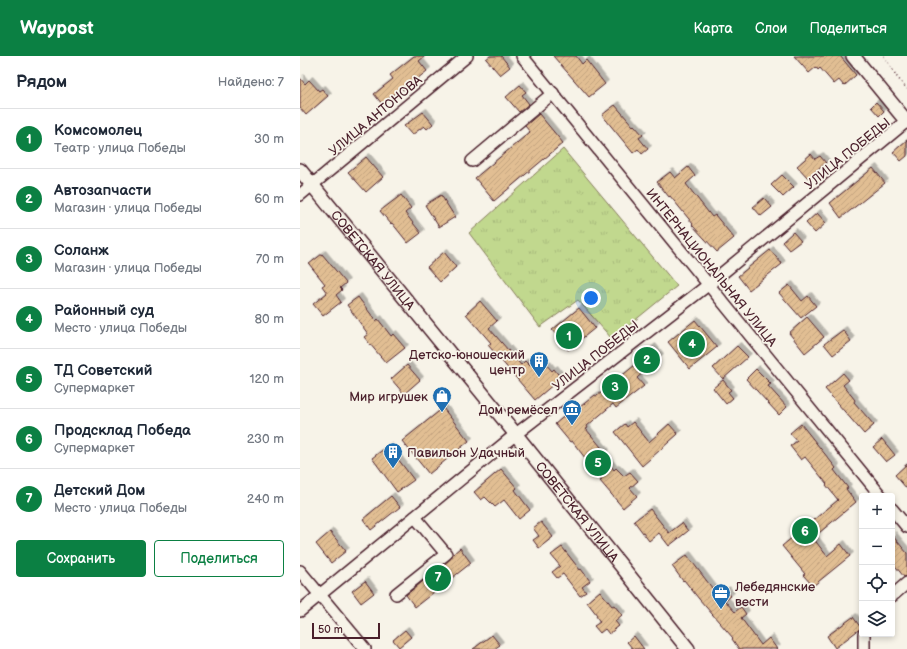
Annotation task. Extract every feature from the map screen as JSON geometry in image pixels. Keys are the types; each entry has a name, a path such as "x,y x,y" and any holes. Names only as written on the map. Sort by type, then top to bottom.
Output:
{"main road":[{"path":"853,56 907,122"},
{"name":"СОВЕТСКАЯ УЛИЦА","path":"300,170 516,434 688,649"}],"street":[{"name":"УЛИЦА АНТОНОВА","path":"300,194 467,56"},
{"name":"ИНТЕРНАЦИОНАЛЬНАЯ УЛИЦА","path":"522,56 879,493"},
{"path":"472,161 553,94"},
{"name":"УЛИЦА ПОБЕДЫ","path":"300,611 516,434 708,285 907,122"},
{"path":"895,513 907,527"},
{"path":"396,594 446,554 415,517"},
{"path":"300,571 365,649"},
{"path":"895,593 907,583"},
{"path":"864,637 864,649"}],"path":[{"path":"884,56 897,77 907,89"}],"green space":[{"path":"563,149 677,286 612,339 578,300 540,327 469,233"}],"building":[{"path":"414,56 425,56 419,61 427,71 403,90 401,88 382,104 374,94 393,79 390,75"},
{"path":"490,56 501,56 510,67 500,75 486,59"},
{"path":"553,56 576,56 582,64 586,60 605,84 589,97"},
{"path":"794,56 840,56 856,75 844,86 839,80 834,84 820,68 818,70 816,67 809,73"},
{"path":"300,78 305,84 309,80 319,91 322,89 328,96 306,115 300,108"},
{"path":"520,85 526,92 522,95 529,104 519,112 506,97"},
{"path":"876,102 884,111 879,116 871,107"},
{"path":"615,105 643,135 639,138 648,149 642,154 638,149 633,153 602,115"},
{"path":"423,112 433,124 427,129 424,126 412,135 404,126"},
{"path":"539,114 563,143 494,201 475,178 530,132 525,126"},
{"path":"907,140 907,156 901,161 893,152"},
{"path":"811,154 815,159 820,156 826,163 808,178 797,166"},
{"path":"366,157 383,177 366,192 348,172"},
{"path":"688,167 695,176 686,184 712,217 715,215 734,238 717,252 692,225 693,224 657,182 670,172 675,178"},
{"path":"873,168 885,183 841,218 830,203"},
{"path":"782,175 794,187 783,197 771,185"},
{"path":"401,195 411,208 405,213 421,233 408,243 380,211"},
{"path":"441,195 455,217 439,227 425,205"},
{"path":"764,198 772,207 761,216 753,207"},
{"path":"817,213 826,223 815,233 806,223"},
{"path":"793,232 801,241 789,250 782,242"},
{"path":"770,250 782,264 749,290 738,276"},
{"path":"444,252 456,267 440,282 427,267"},
{"path":"322,254 346,283 340,288 342,290 336,295 341,302 323,316 313,304 327,293 322,286 325,284 309,264"},
{"path":"789,285 802,301 808,296 816,306 801,318 779,293"},
{"path":"358,297 376,321 378,319 391,336 393,334 405,348 386,363 364,337 368,334 347,305"},
{"path":"480,301 497,321 489,328 521,365 525,361 529,365 539,356 552,371 554,369 561,378 535,400 488,345 491,343 466,314"},
{"path":"579,308 595,328 568,350 552,330"},
{"path":"807,317 824,337 805,353 789,333"},
{"path":"695,320 717,347 690,369 668,342"},
{"path":"843,330 851,341 833,355 824,344"},
{"path":"737,346 748,357 723,379 713,368"},
{"path":"652,347 660,357 637,378 644,386 616,408 613,404 587,426 588,428 586,429 606,453 603,456 614,470 616,468 624,476 630,472 638,481 630,488 637,496 623,508 600,481 602,480 572,441 570,442 555,424 573,409 575,411 595,395 597,396 635,365 633,363"},
{"path":"407,365 420,380 404,394 391,379"},
{"path":"756,369 771,384 768,386 787,407 779,415 746,379"},
{"path":"843,373 849,380 843,385 855,400 854,402 874,425 864,434 825,389"},
{"path":"723,380 731,390 728,392 733,398 726,404 713,388"},
{"path":"443,408 469,441 429,474 402,441"},
{"path":"633,422 649,442 669,424 678,434 642,466 615,432 625,424 627,427"},
{"path":"801,424 836,468 834,470 848,488 846,489 856,502 813,538 827,556 841,544 850,556 813,586 782,546 838,500 805,457 801,460 790,446 797,441 790,433"},
{"path":"882,439 895,455 886,462 873,447"},
{"name":"Павильон Удачный","path":"388,446 414,480 397,492 372,458"},
{"path":"907,464 907,489 895,475"},
{"path":"501,469 517,488 515,490 530,510 519,519 504,500 495,507 485,497 481,500 474,492"},
{"path":"391,496 400,507 371,530 363,519"},
{"path":"650,509 669,533 682,523 688,531 669,546 659,533 649,541 634,521"},
{"path":"541,522 553,537 539,548 533,540 539,536 533,528"},
{"path":"330,532 346,551 331,563 316,544"},
{"path":"895,539 907,553 907,576 904,577 895,566"},
{"path":"562,547 590,581 582,587 586,592 580,596 563,574 557,578 552,572 560,566 551,555"},
{"path":"460,548 471,563 415,607 406,595 450,559"},
{"path":"687,555 719,597 726,590 731,596 725,601 735,612 741,607 746,614 741,618 761,645 769,638 777,649 739,649 732,639 733,638 684,580 683,581 672,566"},
{"path":"365,581 374,593 361,603 352,591"},
{"path":"600,591 612,606 614,605 622,615 615,621 619,626 609,634 605,629 600,633 594,626 600,622 596,616 597,615 587,602"},
{"path":"853,617 859,625 859,630 835,648 827,636"},
{"path":"405,630 411,637 399,647 393,640"},
{"path":"492,635 500,645 494,649 473,649"},
{"path":"634,636 644,649 633,649 627,642"}],"place":[{"name":"Комсомолец","path":"569,336"},
{"name":"Районный суд","path":"692,344"},
{"name":"Автозапчасти","path":"647,360"},
{"name":"Детско-юношеский центр","path":"539,378"},
{"name":"Соланж","path":"615,387"},
{"name":"Мир игрушек","path":"442,413"},
{"name":"Дом ремёсел","path":"572,426"},
{"name":"ТД Советский","path":"598,463"},
{"name":"Павильон Удачный","path":"393,469"},
{"name":"Продсклад Победа","path":"805,531"},
{"name":"Детский Дом","path":"438,578"},
{"name":"Лебедянские вести","path":"721,610"}]}
